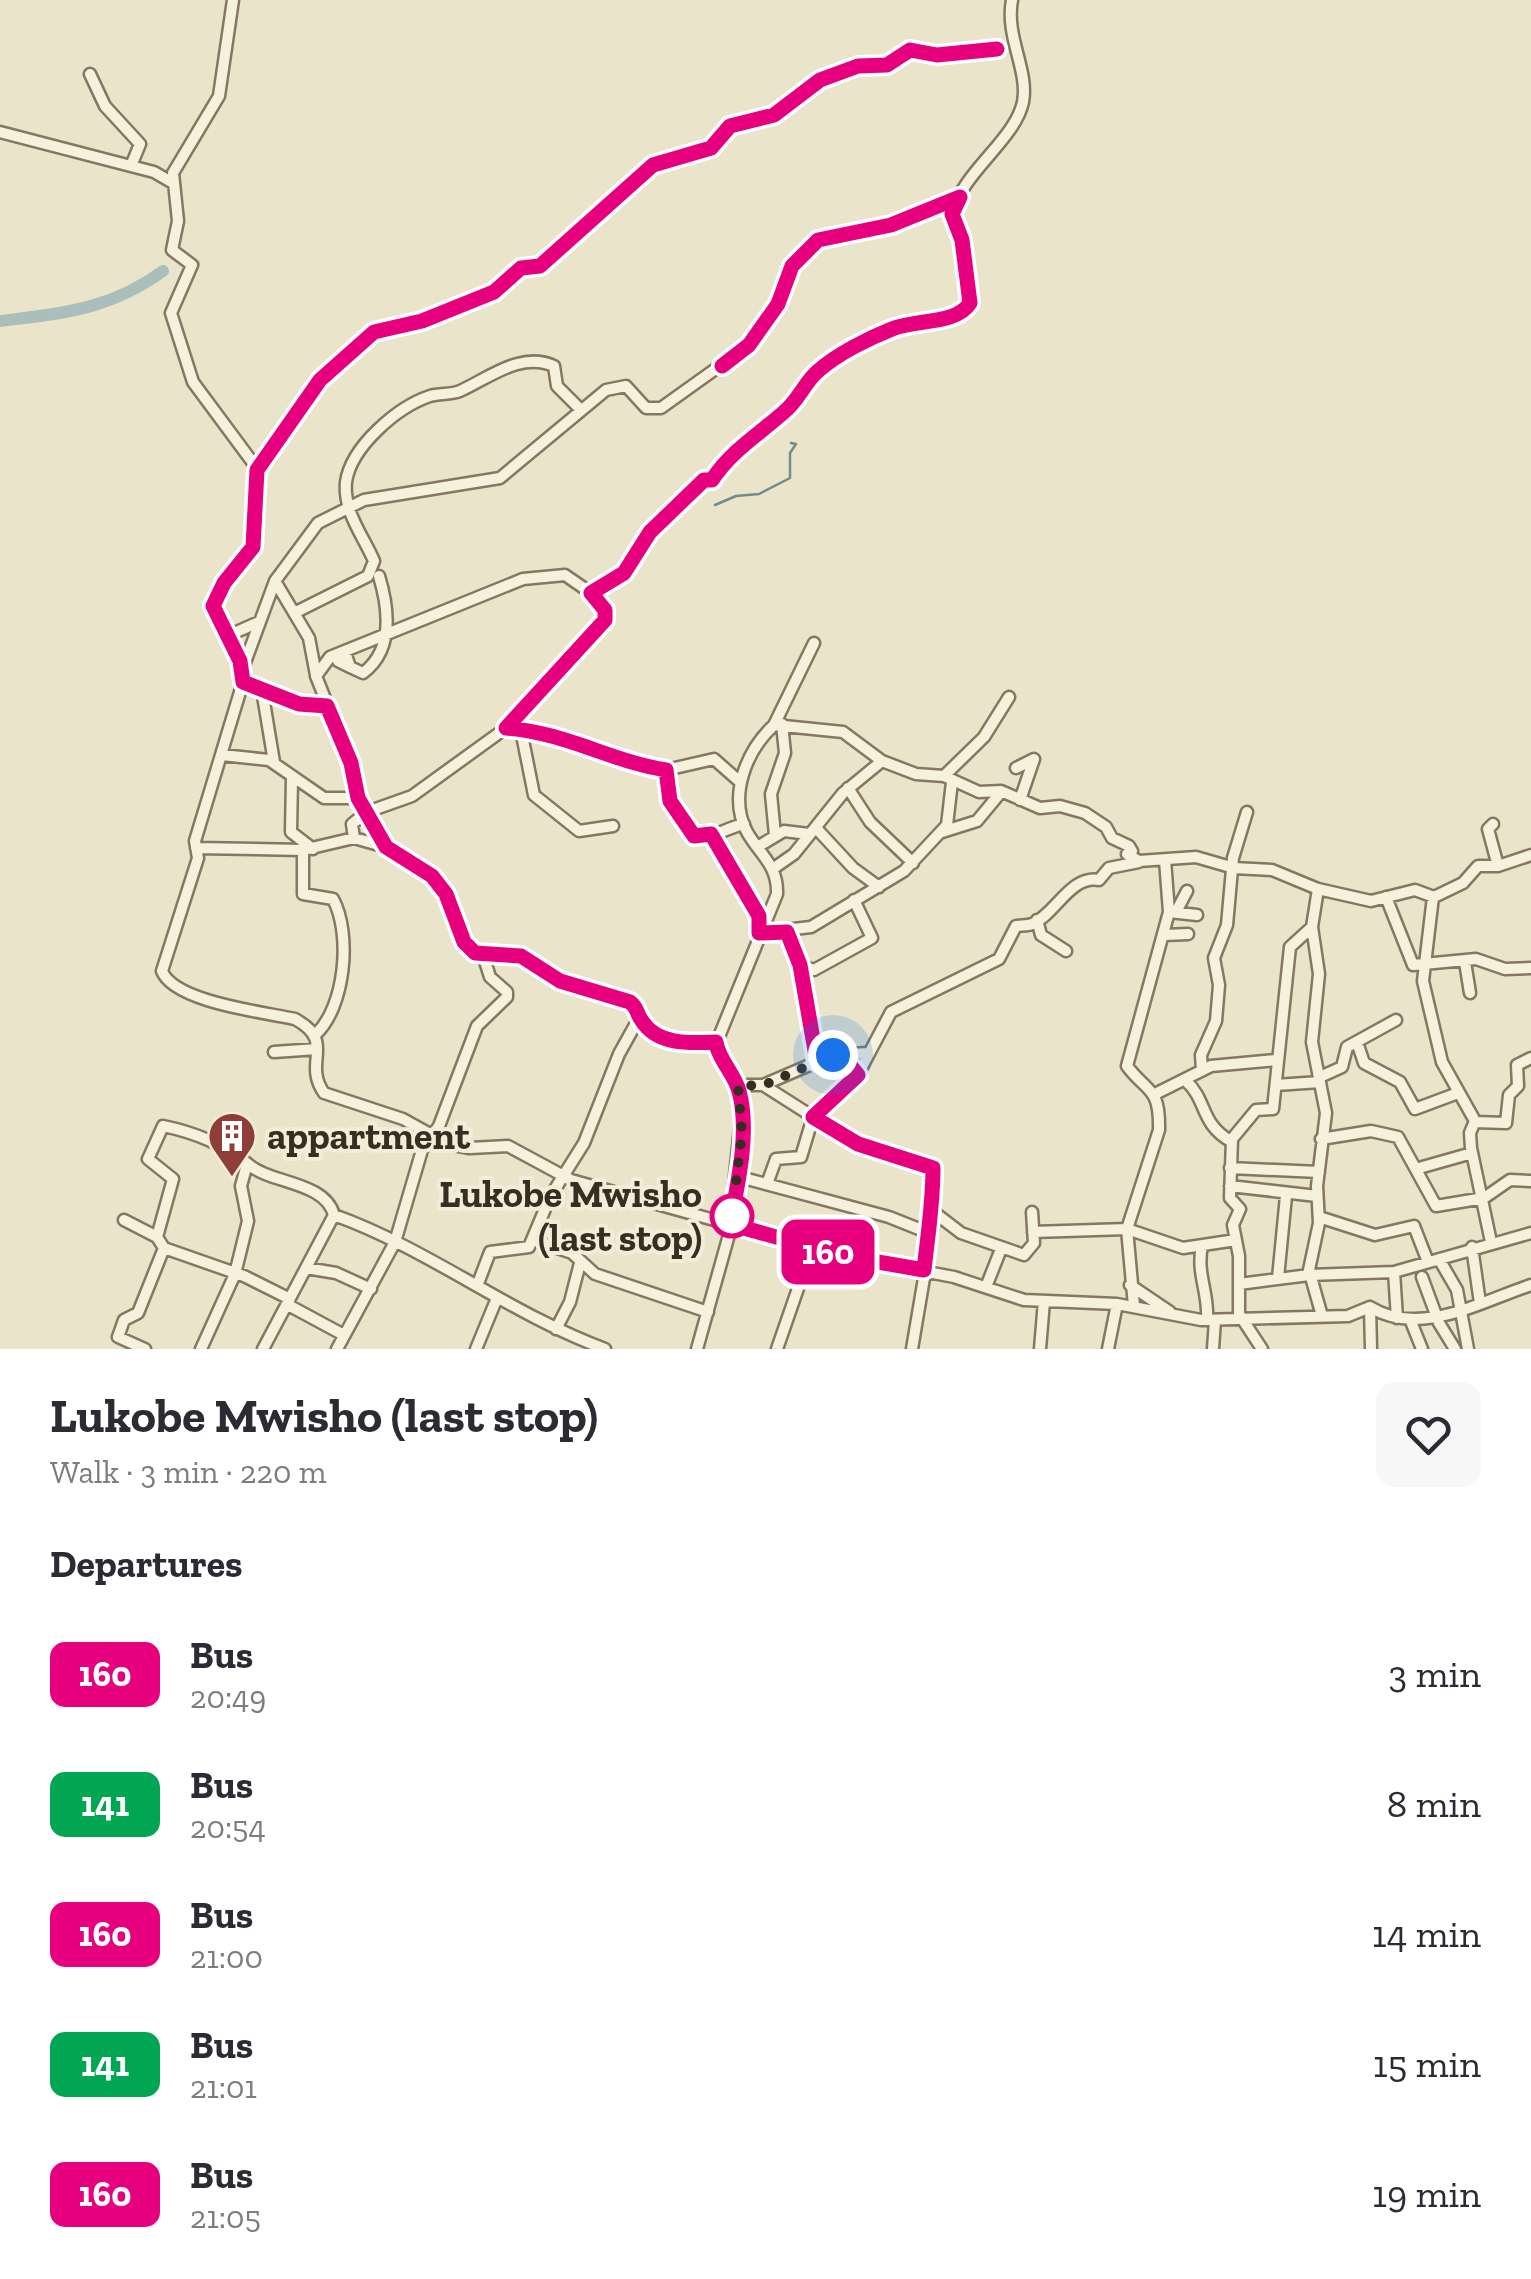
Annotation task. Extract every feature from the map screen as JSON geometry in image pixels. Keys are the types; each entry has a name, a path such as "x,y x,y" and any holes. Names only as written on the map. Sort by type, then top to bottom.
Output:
{"street":[{"path":"233,0 221,90 173,172 178,221 171,249 192,264 176,292 173,326 193,382 257,470"},
{"path":"591,593 624,573 655,526 704,480 712,480 716,468 738,447 796,401 821,368 892,329 945,319 967,309 970,303 962,240 952,214 1022,103 1008,23 1012,0"},
{"path":"327,706 299,704 262,690 243,676 213,606 224,583 253,547 257,470 320,380 372,333 422,321 494,292 521,268 542,266 653,165 711,148 731,125 774,115 820,80 858,66 887,65 910,50 937,55 997,49"},
{"path":"90,74 105,106 139,142 131,166"},
{"path":"0,132 131,166 173,183"},
{"path":"316,1034 295,1019 191,995 166,980 162,971 198,858 196,848 260,622 276,582 312,529 350,504 500,478 579,408 606,390 626,386 646,408 660,408 749,345 778,304 792,266 818,240 891,225 960,197"},
{"path":"296,612 368,576 374,561 350,504 346,481 361,449 400,412 431,396 457,392 519,363 543,362 553,366 558,386 579,408"},
{"path":"316,676 330,657 540,575 568,576 591,593 605,610 605,620 506,728 412,796 367,812 353,823 354,838"},
{"path":"350,666 363,672 374,665 389,631 379,576"},
{"path":"276,582 312,647 316,676 351,763 358,798 386,847"},
{"path":"226,637 260,622"},
{"path":"716,1042 740,994 777,894 774,868 744,824 739,781 758,742 778,725 814,643"},
{"path":"262,690 274,762"},
{"path":"761,929 787,932 811,928 913,863 946,825 948,779 984,736 1008,697"},
{"path":"778,725 843,732 882,761 930,778 948,779 978,792 1001,791 1040,808 1060,806 1086,813 1106,828 1112,838 1129,846 1132,851 1127,854 1140,861"},
{"path":"775,836 771,794 784,752 778,725"},
{"path":"506,728 575,740 639,765 666,770 714,759 739,781"},
{"path":"521,730 529,781 536,797 579,830 613,826"},
{"path":"222,754 274,762 324,798 358,798"},
{"path":"1016,768 1034,759 1020,800"},
{"path":"774,868 813,831 848,788 882,761"},
{"path":"666,770 669,798 694,836 744,824"},
{"path":"292,778 291,832 308,849"},
{"path":"848,788 870,822 913,863"},
{"path":"940,833 977,820 1001,791"},
{"path":"1202,1070 1201,1055 1216,1021 1219,985 1213,964 1227,925 1234,868 1247,812"},
{"path":"1493,824 1488,830 1498,866"},
{"path":"758,846 784,831 813,831 879,887"},
{"path":"711,834 761,929"},
{"path":"196,848 308,849 354,838 386,847 432,876 446,894 464,942 483,955 524,957 560,981 630,1002 639,1018 656,1033 689,1046 716,1042"},
{"path":"308,849 303,894 332,899 340,931 340,993 334,1014 316,1034 315,1072 324,1093 403,1119 434,1138 470,1148 508,1146 562,1177 812,1248 924,1270 1044,1301 1134,1306 1179,1319 1348,1316 1370,1308 1410,1319 1458,1312 1531,1284"},
{"path":"1433,898 1463,883 1478,866 1498,866 1531,855"},
{"path":"767,1184 777,1158 801,1156 813,1117 858,1075 888,1016 900,1004 999,958 1016,926 1037,920 1069,890 1090,878 1099,880 1109,868 1196,856 1234,868 1272,870 1318,888 1371,901 1415,890 1433,898"},
{"path":"1165,860 1173,912"},
{"path":"1318,888 1312,927 1319,974 1312,1042 1326,1113 1317,1196 1320,1217 1309,1275 1322,1316"},
{"path":"1134,1306 1127,1229 1159,1130 1159,1114 1150,1087 1128,1066 1164,936 1187,890"},
{"path":"1386,897 1413,965 1477,960 1510,970 1531,968"},
{"path":"1433,898 1423,966 1439,1055 1475,1122"},
{"path":"803,970 872,938 854,900"},
{"path":"1173,912 1197,915"},
{"path":"1037,920 1041,935 1066,952"},
{"path":"1262,1349 1240,1320 1233,1225 1240,1210 1230,1198 1232,1142 1256,1110 1272,1110 1290,947 1312,927"},
{"path":"787,932 803,970 817,1062"},
{"path":"1164,936 1188,934"},
{"path":"337,1349 394,1242 422,1150 434,1138 477,1026 508,994 490,976 483,955"},
{"path":"1465,962 1470,993"},
{"path":"477,1286 486,1255 528,1247 562,1177 588,1135 619,1054 639,1018"},
{"path":"1276,1085 1320,1080 1342,1067 1346,1049 1396,1020"},
{"path":"697,1349 731,1224 742,1133 738,1086 716,1042"},
{"path":"1357,1042 1364,1063 1400,1082 1413,1108 1425,1108 1458,1093"},
{"path":"274,1052 317,1049"},
{"path":"738,1086 764,1085 841,1054 868,1054"},
{"path":"841,1054 858,1075"},
{"path":"1475,1122 1506,1123 1509,1096 1518,1086 1517,1066 1531,1058"},
{"path":"1156,1093 1202,1070 1237,1061 1276,1060"},
{"path":"1186,1081 1196,1092 1210,1126 1232,1142"},
{"path":"764,1085 858,1144 930,1165 935,1213 912,1349"},
{"path":"1475,1122 1470,1133 1472,1154 1491,1242"},
{"path":"156,1237 173,1178 148,1159 162,1126 227,1148 247,1164 325,1200 334,1215 394,1242 556,1329 605,1349"},
{"path":"1321,1140 1362,1132 1392,1134 1403,1142 1435,1205 1481,1199 1508,1181 1527,1178 1531,1182"},
{"path":"1418,1168 1472,1154"},
{"path":"201,1349 235,1274 248,1220 242,1190 247,1164"},
{"path":"1230,1168 1319,1172"},
{"path":"736,1176 929,1232"},
{"path":"1230,1186 1286,1196 1317,1196"},
{"path":"1278,1278 1286,1196"},
{"path":"935,1213 961,1233 1024,1256 1032,1248 1032,1212"},
{"path":"263,1349 334,1215"},
{"path":"1320,1217 1371,1235 1414,1226 1433,1261 1457,1290 1458,1312 1468,1349"},
{"path":"124,1220 156,1237 164,1248 288,1298"},
{"path":"1033,1232 1127,1229 1180,1248 1236,1240"},
{"path":"1239,1284 1309,1275 1394,1272 1472,1247 1530,1235"},
{"path":"532,1240 570,1252 595,1274 708,1312"},
{"path":"1202,1246 1198,1269 1208,1296 1214,1349"},
{"path":"1472,1247 1480,1302"},
{"path":"144,1349 118,1337 124,1320 138,1313 164,1248"},
{"path":"776,1349 812,1248"},
{"path":"986,1287 1001,1250"},
{"path":"556,1329 570,1302 580,1263"},
{"path":"306,1268 331,1272 370,1289"},
{"path":"1394,1272 1397,1318"},
{"path":"1422,1276 1436,1316 1454,1345 1468,1349"},
{"path":"1130,1284 1179,1319"},
{"path":"288,1298 290,1306 342,1334"},
{"path":"489,1349 478,1344 497,1298"},
{"path":"1040,1349 1044,1301"},
{"path":"1108,1349 1117,1304"},
{"path":"1370,1308 1370,1349"},
{"path":"1410,1319 1422,1349"}],"waterway":[{"path":"0,321 105,302 163,271"},
{"path":"715,505 736,496 759,494 790,478 790,453 796,444 791,443"}],"bus line":[{"name":"160","path":"722,366 749,345 778,304 792,266 818,240 891,225 960,197 952,214 962,240 970,303 967,309 945,319 918,321 892,329 817,372 796,401 738,447 716,468 712,480 704,480 655,526 621,576 591,593 605,610 605,620 506,728 575,740 639,765 666,770 668,794 678,816 694,836 702,839 711,834 759,916 759,933 787,932 800,965 807,1025 817,1062 841,1054 858,1075 813,1117 858,1144 933,1168 931,1193 935,1213 924,1270 843,1256 730,1224 740,1157 742,1108 738,1086 717,1051 716,1042 689,1046 656,1033 644,1024 630,1002 611,993 588,991 560,981 524,957 475,953 464,942 446,894 432,876 386,847 358,798 351,763 327,706 299,704 243,682 240,661 213,613 213,606 217,593 253,547 257,470 320,380 372,333 422,321 466,300 494,292 521,268 540,266 553,257 653,165 711,148 718,135 730,126 774,115 820,80 858,66 887,65 910,50 937,55 997,49"}],"place":[{"name":"appartment","path":"232,1178"},
{"name":"Lukobe Mwisho (last stop)","path":"732,1216"}],"route":[{"path":"732,1216 742,1133 738,1086 764,1085 833,1055"}]}
